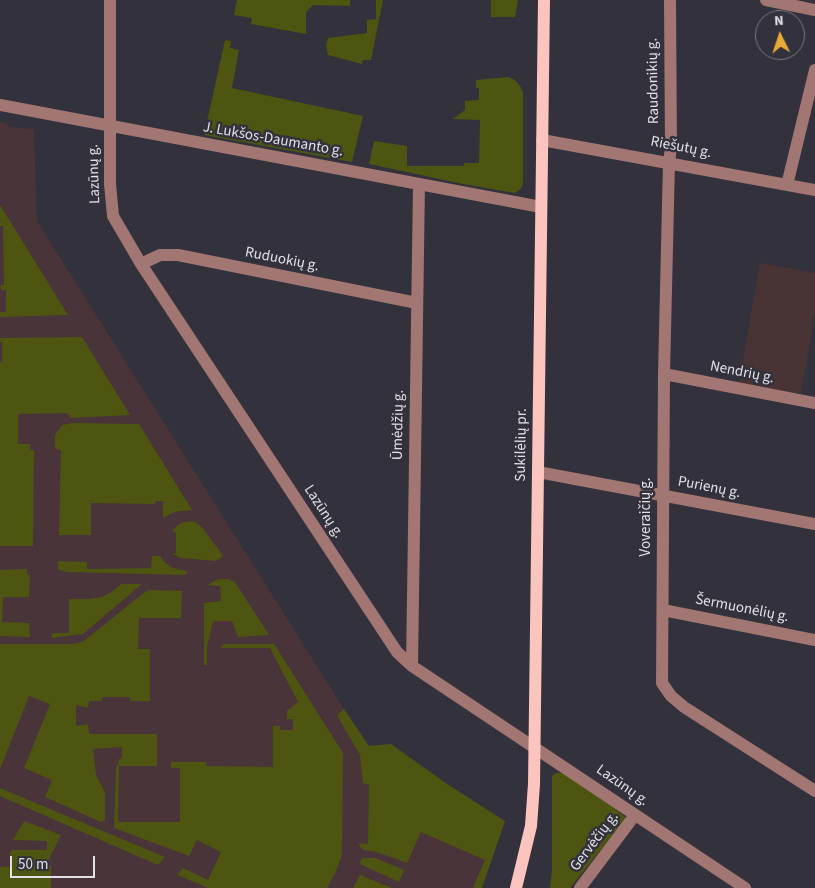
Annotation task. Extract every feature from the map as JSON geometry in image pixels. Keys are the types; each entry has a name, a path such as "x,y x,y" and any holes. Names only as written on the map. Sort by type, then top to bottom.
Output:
{"main road":[{"name":"Sukilėlių pr.","path":"516,888 531,826 534,784 544,0"}],"street":[{"name":"Lazūnų g.","path":"110,0 110,184 113,216 141,264 397,652 412,666 745,888"},
{"name":"Raudonikių g.","path":"669,162 671,148 670,0"},
{"path":"766,0 815,10"},
{"path":"787,185 815,70"},
{"name":"J. Lukšos-Daumanto g.","path":"0,105 541,207"},
{"name":"Riešutų g.","path":"542,140 815,190"},
{"name":"Voveraičių g.","path":"669,162 664,374 662,682 670,696 684,708 815,791"},
{"name":"Ūmėdžių g.","path":"412,666 419,184"},
{"name":"Ruduokių g.","path":"141,264 160,255 178,255 417,303"},
{"name":"Nendrių g.","path":"664,374 815,403"},
{"name":"Purienų g.","path":"538,472 815,524"},
{"name":"Šermuonėlių g.","path":"663,610 815,640"},
{"name":"Gervėčių g.","path":"580,888 635,815"}],"shaded area":[{"path":"0,122 8,124 8,127 34,129 37,221 368,746 391,744 447,784 505,821 482,888 0,888"},
{"path":"760,263 815,273 815,313 801,394 739,383"}],"green space":[{"path":"237,0 350,0 350,6 313,5 306,12 306,34 251,24 252,18 234,15"},
{"path":"376,0 383,0 371,60 363,60 362,64 328,55 326,46 328,38 367,33 367,20 376,19"},
{"path":"491,0 518,0 515,17 491,17"},
{"path":"225,40 231,41 230,48 239,50 232,88 363,116 352,162 204,135"},
{"path":"508,77 518,83 523,93 523,183 517,192 463,184 369,164 374,141 407,146 407,166 464,166 464,163 479,163 480,120 453,119 465,110 465,101 479,100 479,88 476,88 476,80"},
{"path":"0,205 68,315 0,317 0,312 6,312 6,290 1,290 1,285 4,285 3,226 0,226"},
{"path":"82,337 130,415 71,418 67,413 18,414 18,444 30,444 30,450 34,450 33,546 0,546 0,362 2,362 2,342 0,342 0,338"},
{"path":"73,423 139,424 192,510 174,512 163,518 163,501 156,501 155,504 91,503 91,535 59,535 61,450 55,449 55,435 62,425"},
{"path":"193,521 200,525 222,554 222,557 216,561 180,558 173,554 176,553 176,532 172,532 181,524"},
{"path":"152,556 160,556 171,567 187,571 186,575 65,572 58,570 58,561 87,562 87,569 151,568"},
{"path":"27,569 27,574 30,575 29,597 3,597 2,622 29,623 30,637 0,636 0,570"},
{"path":"222,579 235,582 269,635 238,637 232,621 213,621 207,647 207,665 204,665 204,603 221,601 220,586 208,585"},
{"path":"121,584 142,584 83,634 52,638 52,633 69,633 69,599 97,598 109,594"},
{"path":"146,591 182,591 181,618 139,618 138,649 150,649 150,701 130,701 130,697 102,697 102,701 89,701 88,708 76,705 76,726 88,724 89,734 157,734 157,766 119,766 118,822 180,822 180,768 171,768 171,762 206,762 206,766 273,767 273,726 280,726 280,730 293,730 293,719 287,719 287,711 298,702 270,648 221,648 224,644 274,644 343,753 342,855 327,888 208,888 177,875 183,868 208,880 221,852 197,840 189,856 114,828 116,766 118,766 119,759 122,758 122,747 93,749 96,775 105,792 105,820 101,822 45,797 52,780 24,768 50,704 29,696 0,769 0,644 74,644 84,641"},
{"path":"344,709 369,746 391,744 447,784 505,821 482,888 473,888 485,860 421,832 407,863 377,852 364,850 360,847 359,843 368,844 369,785 363,783 360,755 337,715"},
{"path":"556,773 562,773 605,800 625,817 625,820 570,888 550,888 552,870 552,776"},
{"path":"0,788 165,857 158,865 0,796"},
{"path":"24,821 61,835 47,863 51,866 51,888 0,888 0,867 10,867 10,852 13,850 47,850 47,841 13,840"},
{"path":"363,858 375,858 404,870 399,882 360,864"},
{"path":"360,875 392,888 353,888"}]}
